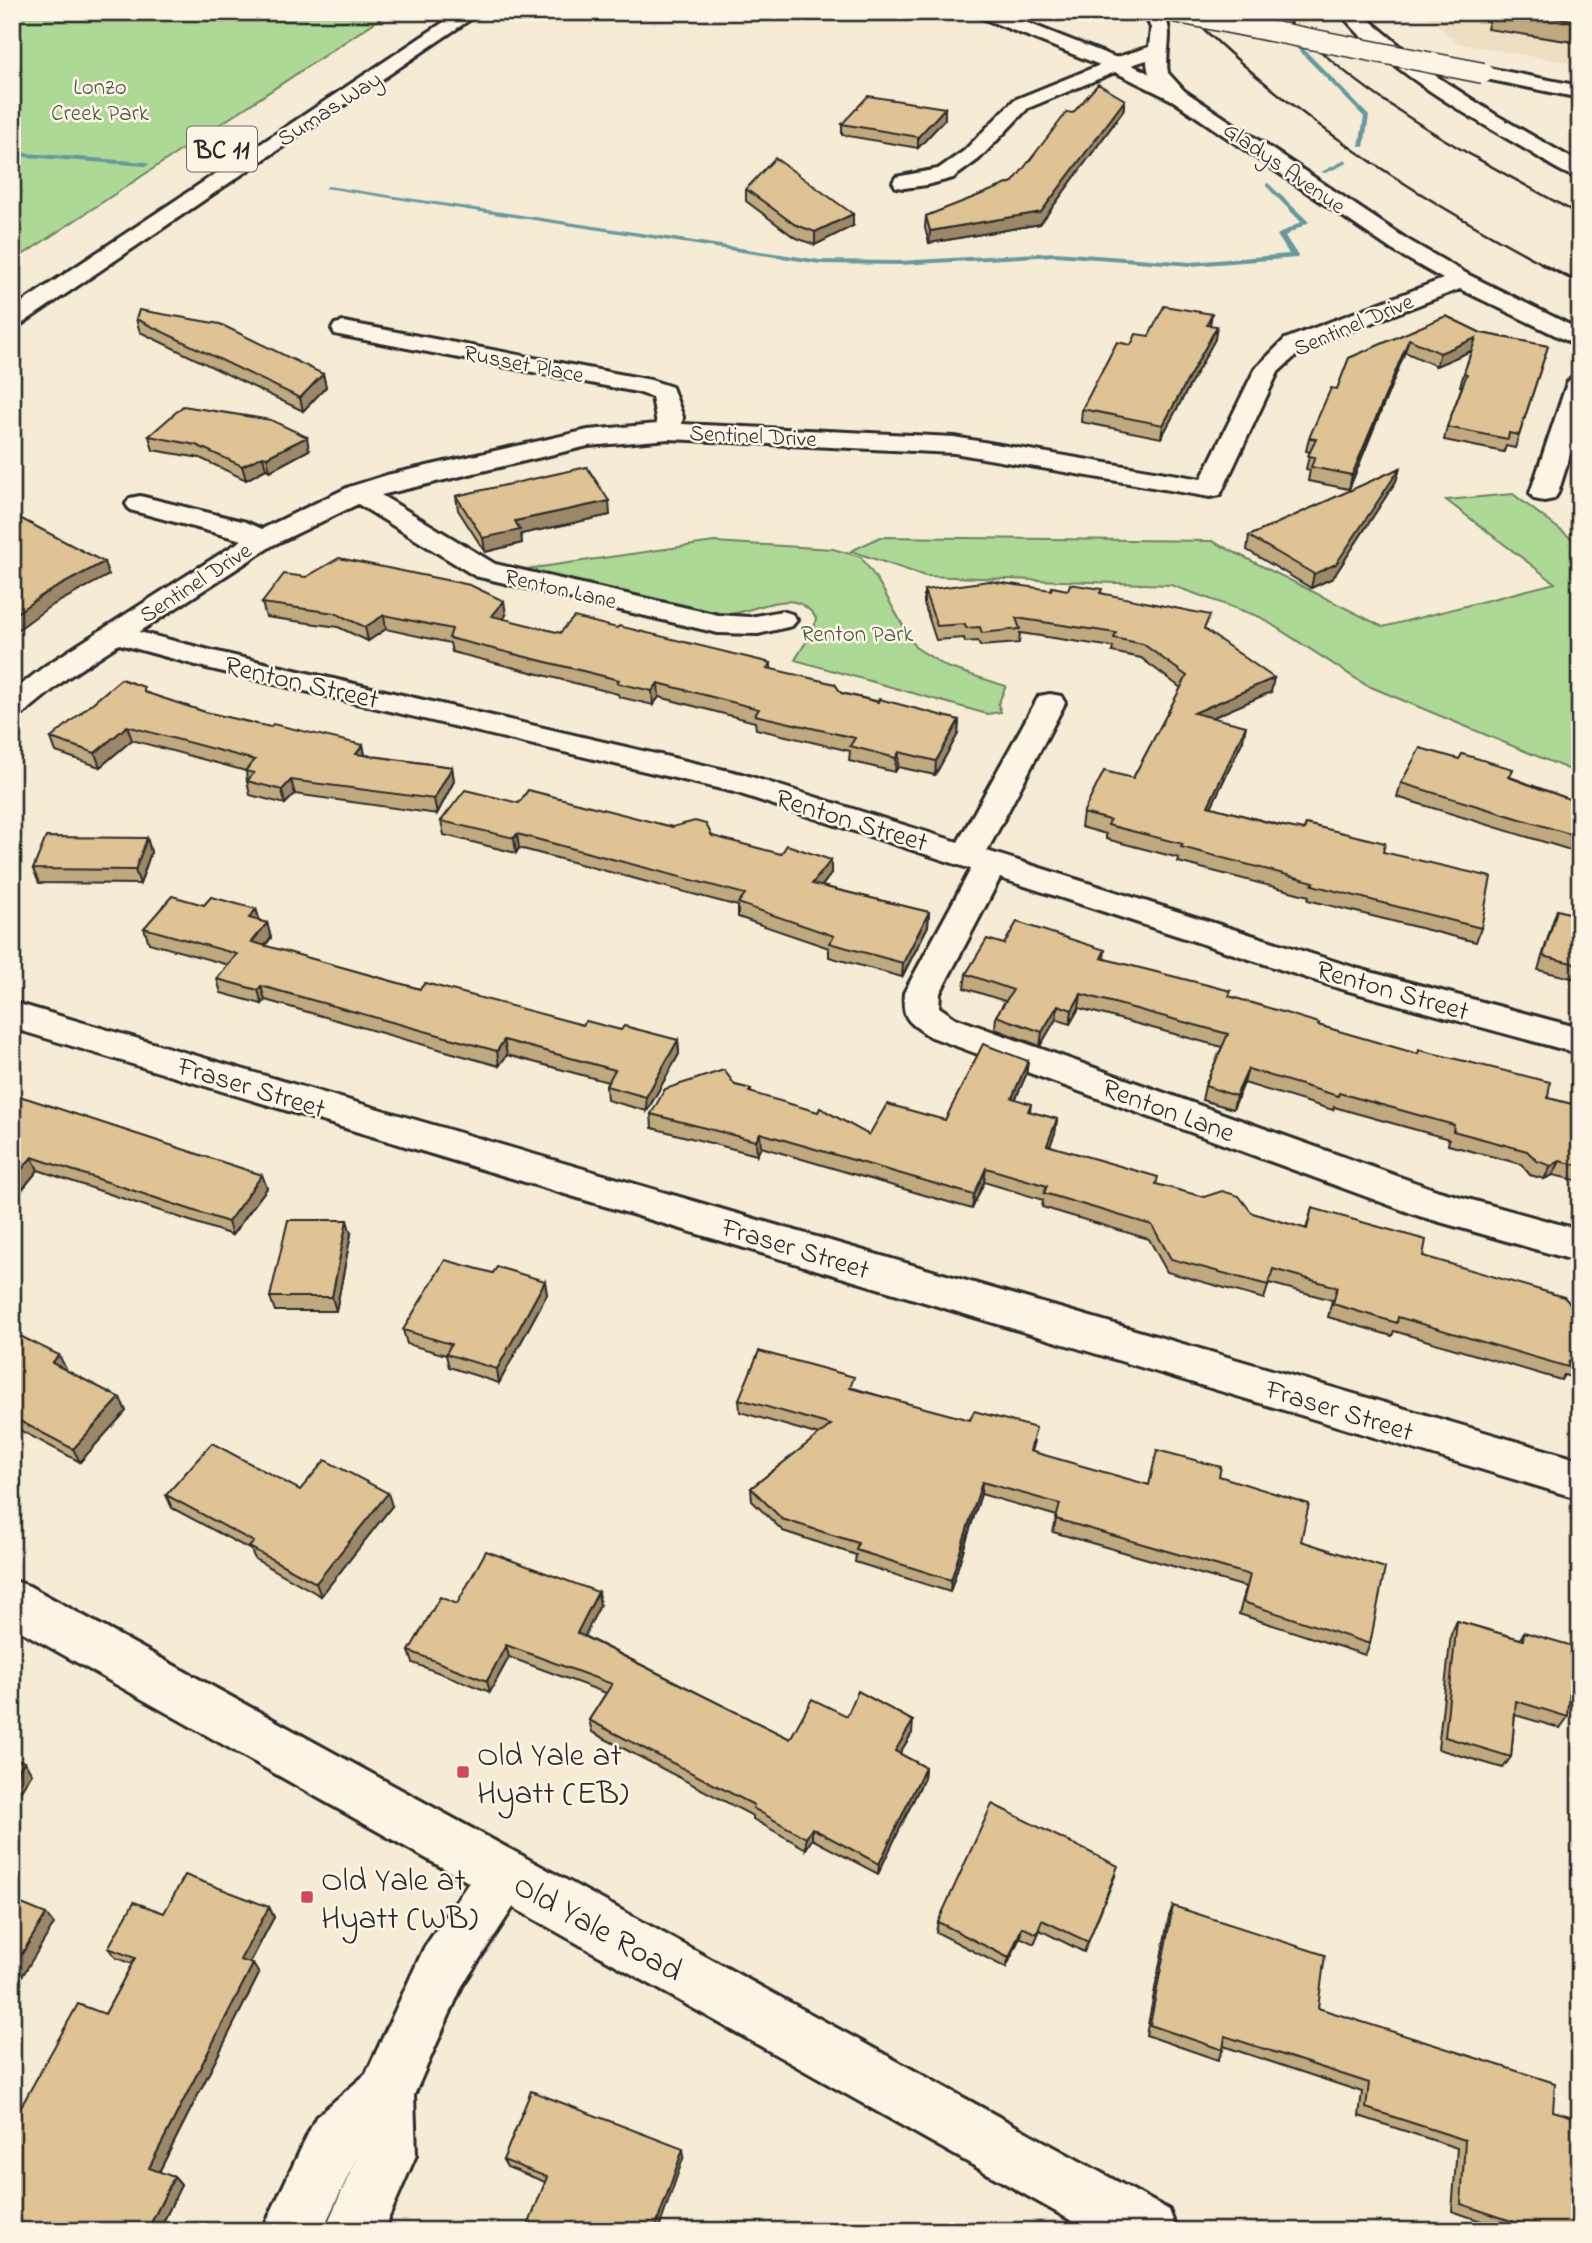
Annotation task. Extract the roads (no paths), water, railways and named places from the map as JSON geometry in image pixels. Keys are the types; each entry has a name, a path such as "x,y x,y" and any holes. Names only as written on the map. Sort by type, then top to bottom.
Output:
{"main road":[{"path":"430,42 461,12"},
{"name":"Sumas Way","path":"12,320 472,12"},
{"name":"Gladys Avenue","path":"983,12 1115,64 1180,96 1400,245 1461,280 1580,340"},
{"path":"1153,12 1162,35 1156,65 1162,81 1180,96"},
{"path":"1174,12 1580,92"},
{"path":"1349,12 1378,43 1463,103 1580,173"},
{"path":"904,182 927,180 947,174 967,162 1023,103 1098,74 1115,64 1157,51"},
{"path":"12,335 166,231 301,126"},
{"name":"Sentinel Drive","path":"12,707 56,672 262,539 359,493 396,481 588,438 669,431 954,445 1210,489 1267,369 1294,344 1461,280"},
{"name":"Russet Place","path":"344,328 663,392 668,403 669,431"},
{"path":"1544,493 1580,383"},
{"name":"Renton Lane","path":"359,493 485,570 718,624 754,626 782,620"},
{"path":"139,504 236,528 262,539"},
{"name":"Renton Street","path":"114,634 207,659 742,785 1351,979 1580,1041"},
{"path":"980,859 1050,703"},
{"name":"Renton Lane","path":"980,859 922,993 921,1012 942,1027 1433,1205 1580,1246"},
{"name":"Fraser Street","path":"12,1015 1580,1480"},
{"name":"Old Yale Road","path":"12,1601 1144,2230"},
{"path":"353,2231 387,2155 386,2094 443,1967 505,1874"},
{"path":"291,2231 336,2137 386,2094"}],"waterway":[{"path":"1264,12 1367,117 1362,146"},
{"path":"12,154 146,164"},
{"path":"1324,172 1345,162"},
{"path":"328,188 820,262 899,263 1055,254 1191,264 1294,256 1281,235 1305,222 1268,185"}],"railway":[{"path":"1186,12 1268,86 1356,151 1448,211 1545,265"},
{"path":"1280,12 1312,44 1347,73 1422,126 1580,215"},
{"path":"1541,264 1580,283"}],"place":[{"name":"Old Yale at Hyatt (EB)","path":"463,1772"},
{"name":"Old Yale at Hyatt (WB)","path":"307,1897"}],"park label":[{"name":"Lonzo Creek Park","path":"100,99"},
{"name":"Renton Park","path":"857,633"}]}
